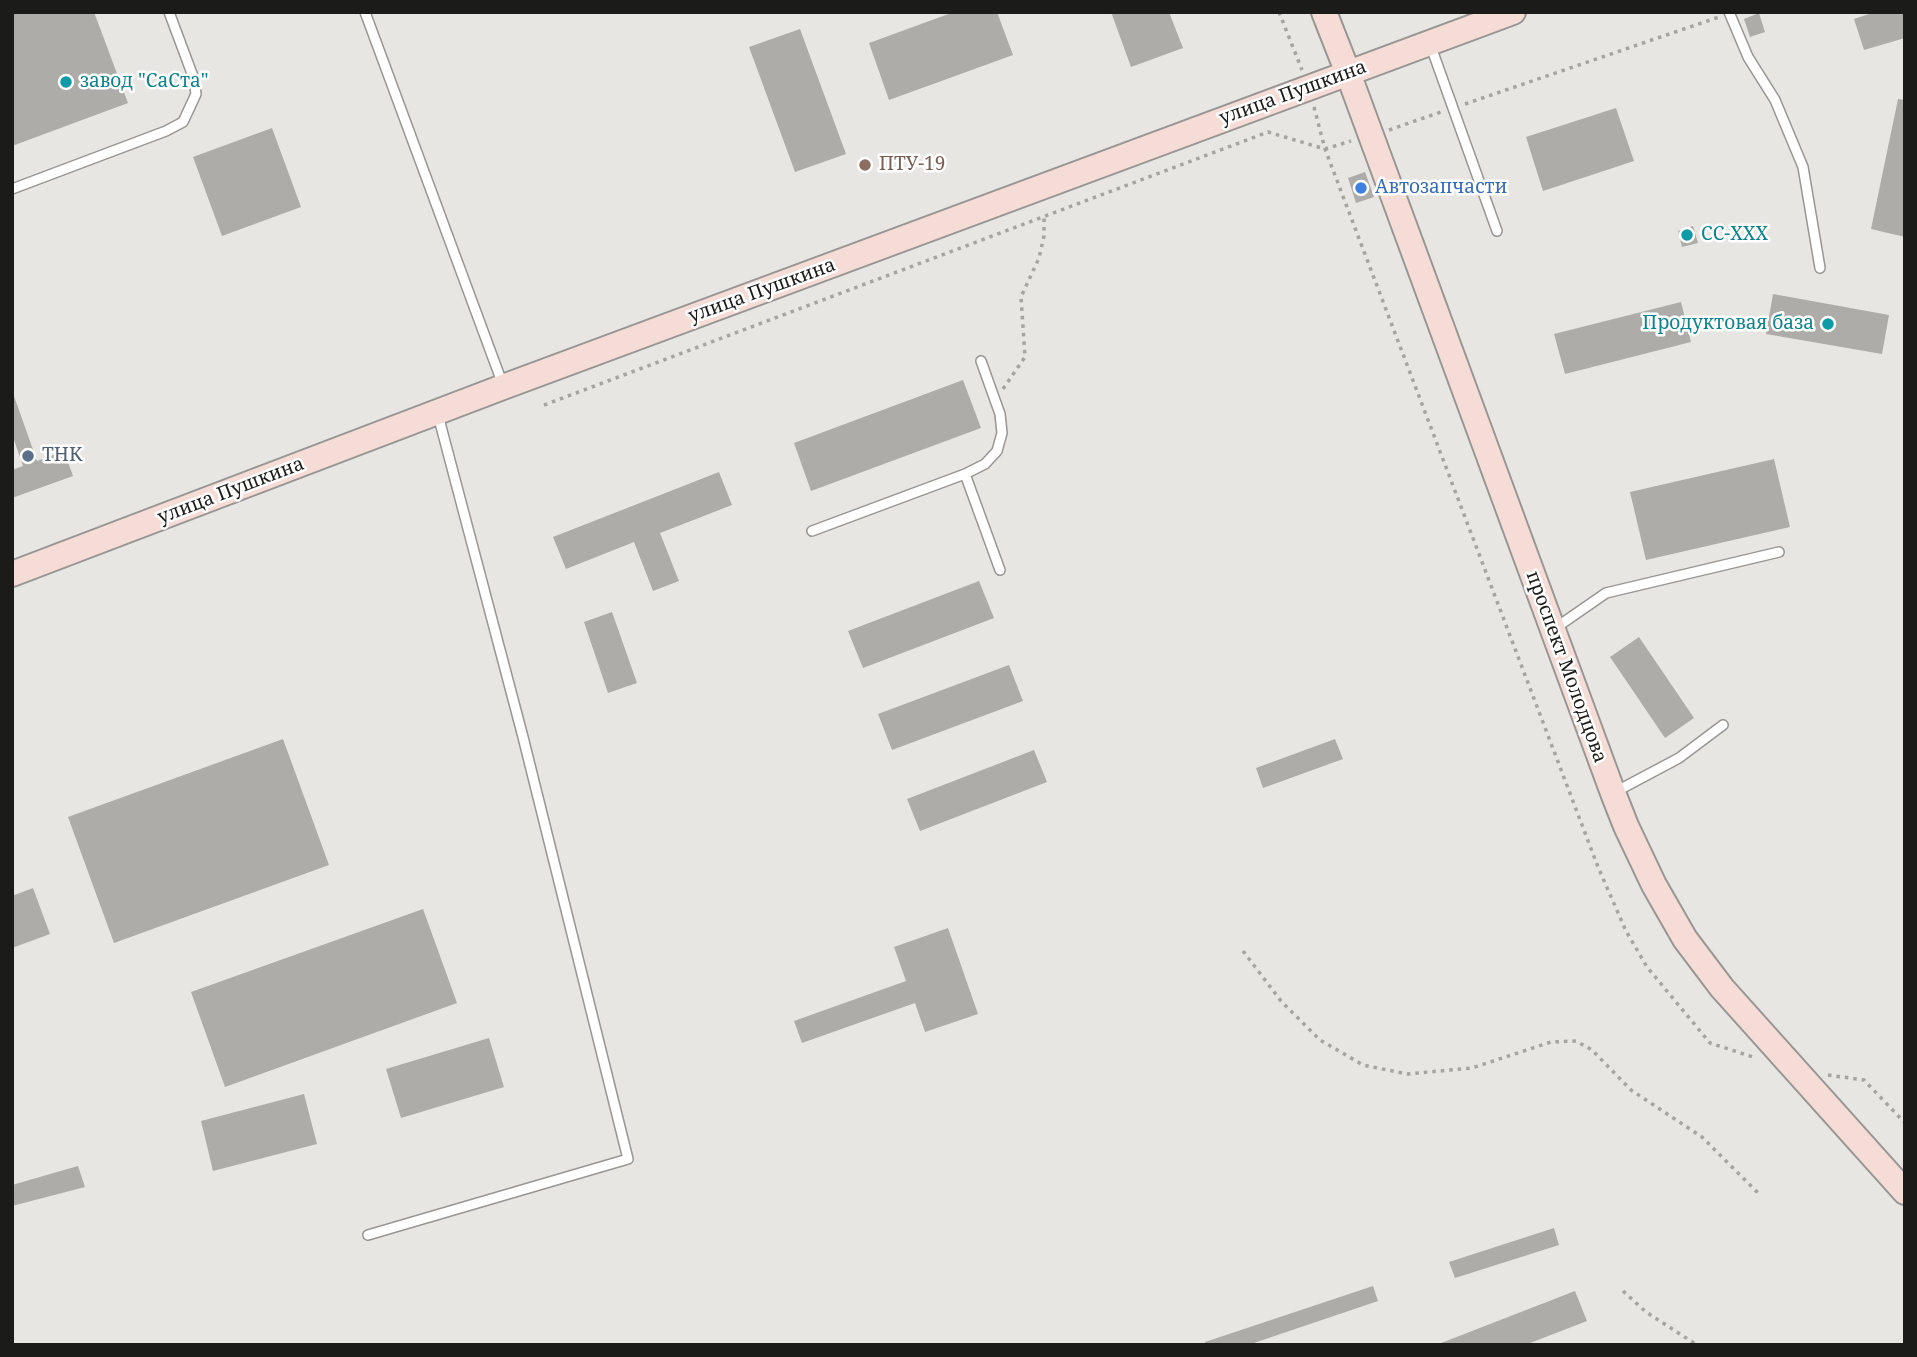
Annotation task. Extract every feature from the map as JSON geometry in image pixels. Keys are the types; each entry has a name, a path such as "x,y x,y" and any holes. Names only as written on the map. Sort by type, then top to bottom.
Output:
{"main road":[{"name":"проспект Молодцова","path":"1324,12 1626,826 1654,885 1668,913 1722,988 1905,1192"},
{"name":"улица Пушкина","path":"12,574 503,387 1508,13"}],"lane":[{"path":"12,189 166,131 183,122 196,94 194,79 169,12"},
{"path":"365,12 503,387"},
{"path":"1729,13 1748,57 1775,100 1802,167 1820,268"},
{"path":"1429,43 1497,231"},
{"path":"812,531 965,474 985,464 997,451 1002,433 1000,414 981,360"},
{"path":"368,1235 628,1159 523,737 438,413"},
{"path":"965,474 1000,569"},
{"path":"1552,630 1606,593 1779,552"},
{"path":"1614,793 1679,758 1723,725"}],"path":[{"path":"1279,12 1309,87"},
{"path":"544,405 1268,132 1325,149 1371,136 1729,13"},
{"path":"995,398 1026,357 1021,297 1039,258 1044,236 1044,216"},
{"path":"1243,951 1281,1001 1320,1040 1363,1065 1408,1074 1472,1068 1551,1042 1576,1041 1592,1050 1631,1090 1702,1137 1761,1196"},
{"path":"1623,1291 1646,1312 1697,1345"}],"building":[{"name":"завод \"СаСта\"","path":"12,12 94,12 128,103 12,146"},
{"path":"954,12 997,12 1013,55 889,100 869,43"},
{"path":"1111,12 1169,12 1183,48 1131,67"},
{"path":"1875,12 1905,12 1905,38 1864,50 1854,19"},
{"path":"1759,13 1765,32 1750,37 1744,19"},
{"path":"800,29 846,154 795,172 749,47"},
{"path":"1898,99 1905,100 1905,237 1871,229"},
{"path":"1616,108 1634,161 1543,191 1526,137"},
{"path":"272,128 301,207 222,236 193,157"},
{"name":"Автозапчасти","path":"1365,172 1374,197 1356,203 1348,178"},
{"name":"СС-ХХХ","path":"1693,226 1698,243 1682,247 1678,231"},
{"name":"Продуктовая база","path":"1773,294 1889,315 1882,354 1766,334"},
{"path":"1681,302 1691,342 1565,374 1554,334"},
{"path":"963,380 981,428 811,491 794,443"},
{"name":"ТНК","path":"12,396 37,461 64,451 73,476 12,498 12,470 23,466 12,434"},
{"path":"1774,459 1790,527 1646,560 1630,492"},
{"path":"719,472 732,505 660,533 679,581 653,591 634,542 566,569 553,537"},
{"path":"979,581 994,618 863,668 848,631"},
{"path":"612,612 637,683 608,693 584,622"},
{"path":"1639,637 1694,718 1665,738 1610,657"},
{"path":"1009,665 1023,701 892,750 878,714"},
{"path":"283,739 329,865 114,943 68,817"},
{"path":"1335,739 1343,759 1263,788 1256,768"},
{"path":"1034,750 1047,782 920,831 907,799"},
{"path":"33,888 50,934 12,948 12,896"},
{"path":"423,909 457,1003 225,1087 191,992"},
{"path":"948,928 978,1014 925,1032 915,1003 802,1043 794,1021 906,981 894,947"},
{"path":"489,1038 504,1087 401,1118 386,1069"},
{"path":"304,1094 317,1144 213,1171 201,1121"},
{"path":"78,1166 85,1187 12,1206 12,1185"},
{"path":"1554,1228 1559,1245 1455,1278 1449,1262"},
{"path":"1373,1286 1378,1301 1248,1345 1205,1345 1205,1342"},
{"path":"1575,1291 1587,1321 1525,1345 1436,1345"}],"place":[{"name":"завод \"СаСта\"","path":"66,82"},
{"name":"ПТУ-19","path":"865,165"},
{"name":"Автозапчасти","path":"1361,188"},
{"name":"СС-ХХХ","path":"1687,235"},
{"name":"Продуктовая база","path":"1828,324"},
{"name":"ТНК","path":"28,456"}]}
